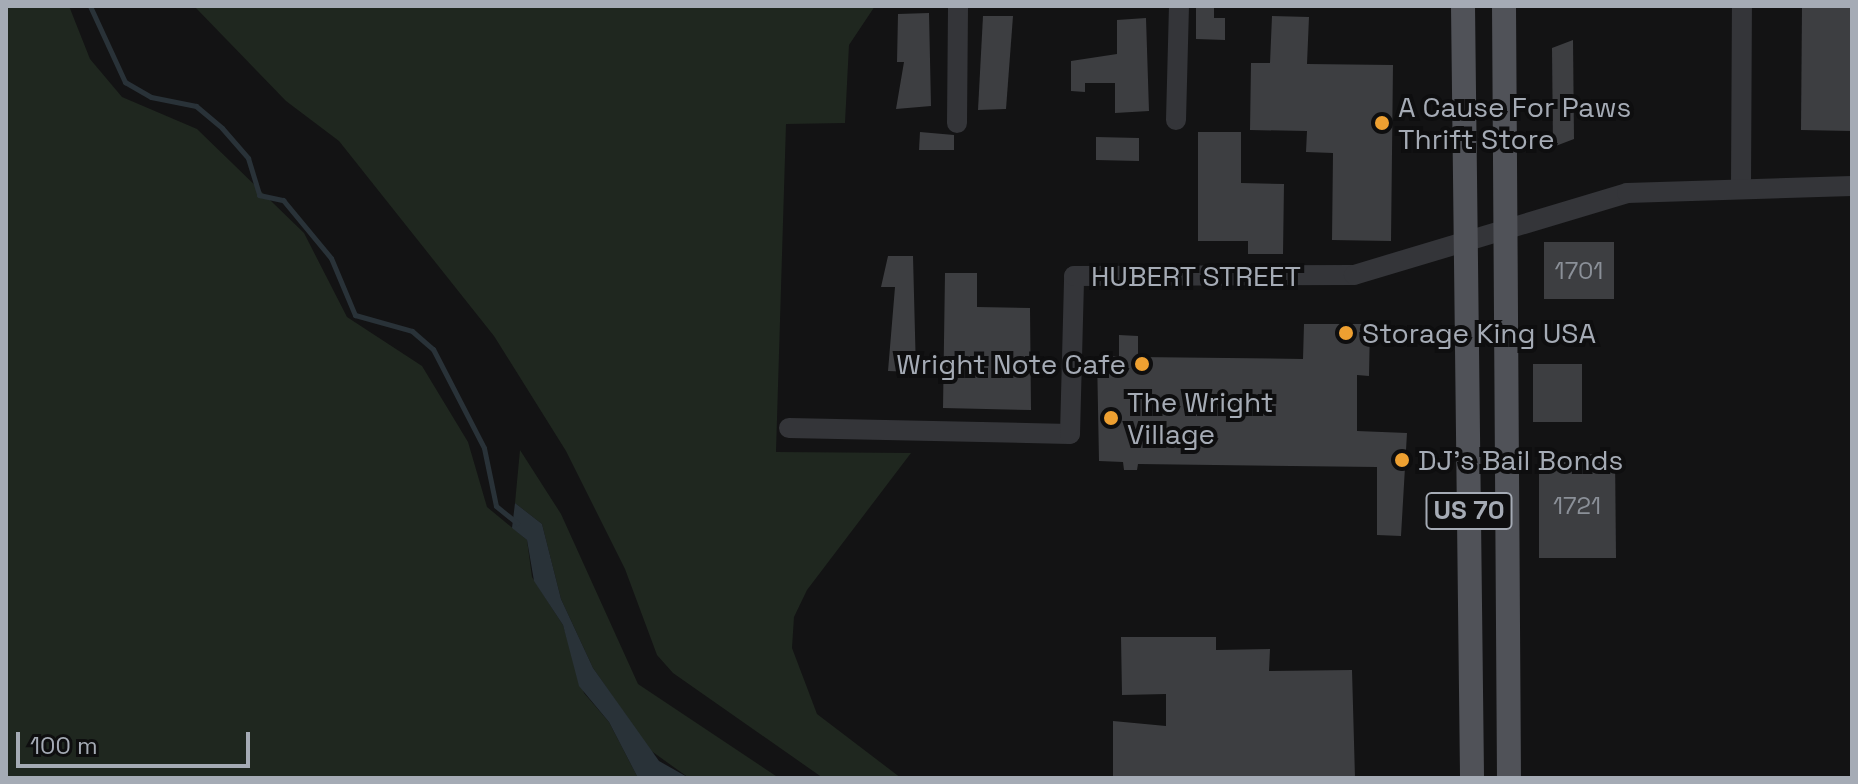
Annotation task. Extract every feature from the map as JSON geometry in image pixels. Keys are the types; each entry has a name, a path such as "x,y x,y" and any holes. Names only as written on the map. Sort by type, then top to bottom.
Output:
{"main road":[{"name":"US 70","path":"1463,6 1472,778"},
{"name":"US 70","path":"1504,6 1509,778"}],"street":[{"path":"957,123 958,6"},
{"path":"1176,120 1179,6"},
{"path":"1741,186 1742,6"},
{"path":"1466,244 1627,193 1741,186 1852,186"},
{"name":"HUBERT STREET","path":"789,428 1070,434 1074,276 1332,277 1466,244"}],"shaded area":[{"path":"6,6 69,6 90,59 122,97 197,129 304,233 347,317 422,366 468,442 487,507 527,540 532,577 563,625 584,693 609,722 638,778 6,778"},
{"path":"194,6 875,6 849,45 845,123 786,124 776,452 911,453 807,590 794,617 792,648 817,714 901,778 823,778 673,673 657,655 625,569 566,451 494,336 339,141 286,101"},
{"path":"520,450 561,514 638,684 779,778 689,778 650,750 593,668 561,599 542,524 515,503"},
{"path":"515,503 542,524 561,599 593,668 659,761 689,778 638,778 609,722 579,686 563,625 534,581 527,540 512,528"}],"building":[{"path":"1196,6 1214,6 1214,18 1225,18 1225,40 1196,39"},
{"path":"1802,6 1852,6 1852,131 1801,130"},
{"path":"929,13 931,106 896,109 904,62 897,62 898,14"},
{"path":"983,16 1013,16 1006,109 978,110"},
{"path":"1272,16 1309,17 1307,64 1393,65 1391,241 1332,240 1333,153 1306,152 1307,131 1250,130 1251,63 1270,63"},
{"path":"1146,18 1149,111 1115,113 1115,83 1085,83 1085,92 1071,91 1071,61 1117,54 1117,20"},
{"path":"1573,40 1574,139 1553,147 1552,48"},
{"path":"920,132 954,135 954,150 919,150"},
{"path":"1198,132 1241,132 1241,183 1284,184 1283,254 1248,254 1248,241 1198,241"},
{"path":"1096,137 1139,138 1139,161 1096,160"},
{"path":"1544,242 1614,242 1614,299 1544,299"},
{"path":"888,256 913,256 916,372 888,371 895,287 881,287"},
{"path":"945,273 977,273 977,307 1030,308 1031,410 943,408"},
{"path":"1304,324 1370,324 1369,376 1357,375 1357,431 1407,433 1401,536 1377,535 1377,467 1138,464 1137,470 1124,470 1123,462 1099,461 1097,356 1119,356 1119,335 1138,336 1138,357 1303,359"},
{"path":"1533,364 1582,364 1582,422 1533,422"},
{"path":"1615,454 1616,558 1539,558 1539,455"},
{"path":"1121,637 1216,637 1216,650 1270,649 1269,671 1352,670 1355,778 1113,778 1113,721 1166,726 1166,694 1122,695"}],"waterway":[{"path":"90,6 125,82 151,97 196,106 222,128 248,158 259,195 283,200 331,258 355,315 412,331 433,349 484,448 496,506 517,523"}],"place":[{"name":"A Cause For Paws Thrift Store","path":"1382,123"},
{"name":"Storage King USA","path":"1346,333"},
{"name":"Wright Note Cafe","path":"1142,364"},
{"name":"The Wright Village","path":"1111,418"},
{"name":"DJ's Bail Bonds","path":"1402,460"}]}
